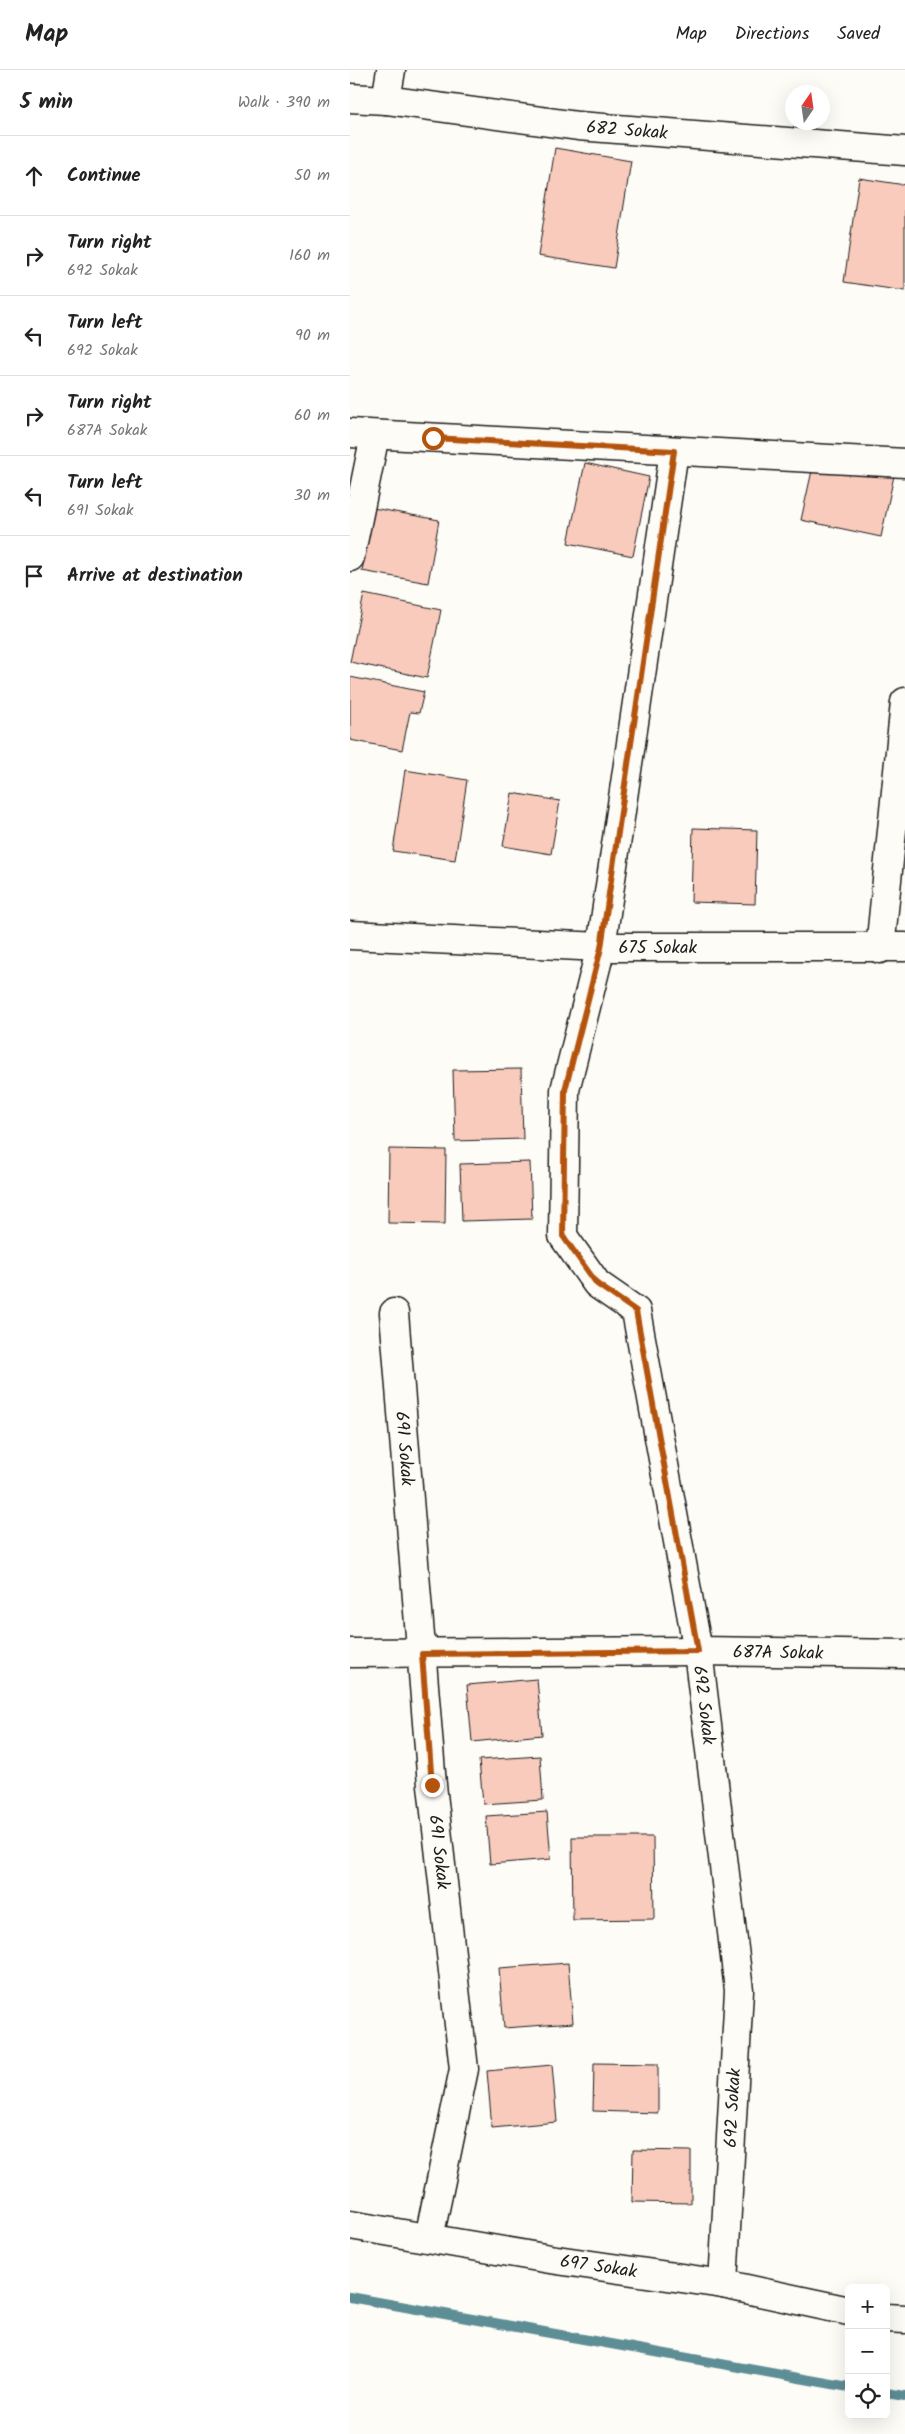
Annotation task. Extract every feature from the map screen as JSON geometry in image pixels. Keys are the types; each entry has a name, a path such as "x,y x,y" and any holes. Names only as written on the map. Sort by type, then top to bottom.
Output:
{"street":[{"path":"386,100 391,70"},
{"name":"682 Sokak","path":"350,98 386,100 578,126 905,151"},
{"path":"350,557 362,434 905,463"},
{"name":"692 Sokak","path":"674,451 601,948 565,1090 563,1236 597,1284 636,1311 698,1651 739,1990 723,2284"},
{"path":"893,948 905,702"},
{"name":"675 Sokak","path":"350,935 601,948 893,948"},
{"name":"691 Sokak","path":"394,1313 432,1785 464,2069 429,2238"},
{"name":"687A Sokak","path":"350,1653 698,1651 905,1654"},
{"name":"697 Sokak","path":"350,2225 550,2260 723,2284 845,2310"},
{"path":"890,2318 905,2319"}],"building":[{"path":"555,148 631,161 614,268 538,256"},
{"path":"859,178 905,185 905,291 844,282"},
{"path":"585,463 649,477 633,556 568,543"},
{"path":"813,466 895,471 881,537 801,520"},
{"path":"373,508 439,520 428,583 362,571"},
{"path":"364,594 441,610 427,678 350,662"},
{"path":"350,677 424,692 419,713 410,712 402,750 350,740"},
{"path":"405,770 467,780 455,860 393,851"},
{"path":"512,793 560,801 551,854 503,846"},
{"path":"693,828 757,830 755,904 691,902"},
{"path":"521,1069 523,1139 455,1141 453,1070"},
{"path":"389,1149 446,1150 445,1224 388,1223"},
{"path":"530,1162 532,1219 462,1221 460,1164"},
{"path":"537,1679 542,1735 472,1742 467,1685"},
{"path":"540,1756 543,1800 483,1804 479,1760"},
{"path":"547,1812 551,1859 490,1864 486,1816"},
{"path":"572,1837 653,1837 654,1919 573,1920"},
{"path":"568,1963 573,2023 504,2028 499,1968"},
{"path":"594,2063 658,2064 658,2113 593,2111"},
{"path":"552,2065 557,2122 492,2128 487,2071"},
{"path":"633,2150 691,2151 691,2203 632,2202"}],"waterway":[{"path":"350,2297 845,2386"},
{"path":"890,2394 905,2396"}],"route":[{"path":"432,1785 422,1654 698,1651 636,1311 597,1284 563,1236 565,1090 601,948 674,451 433,438"}]}
